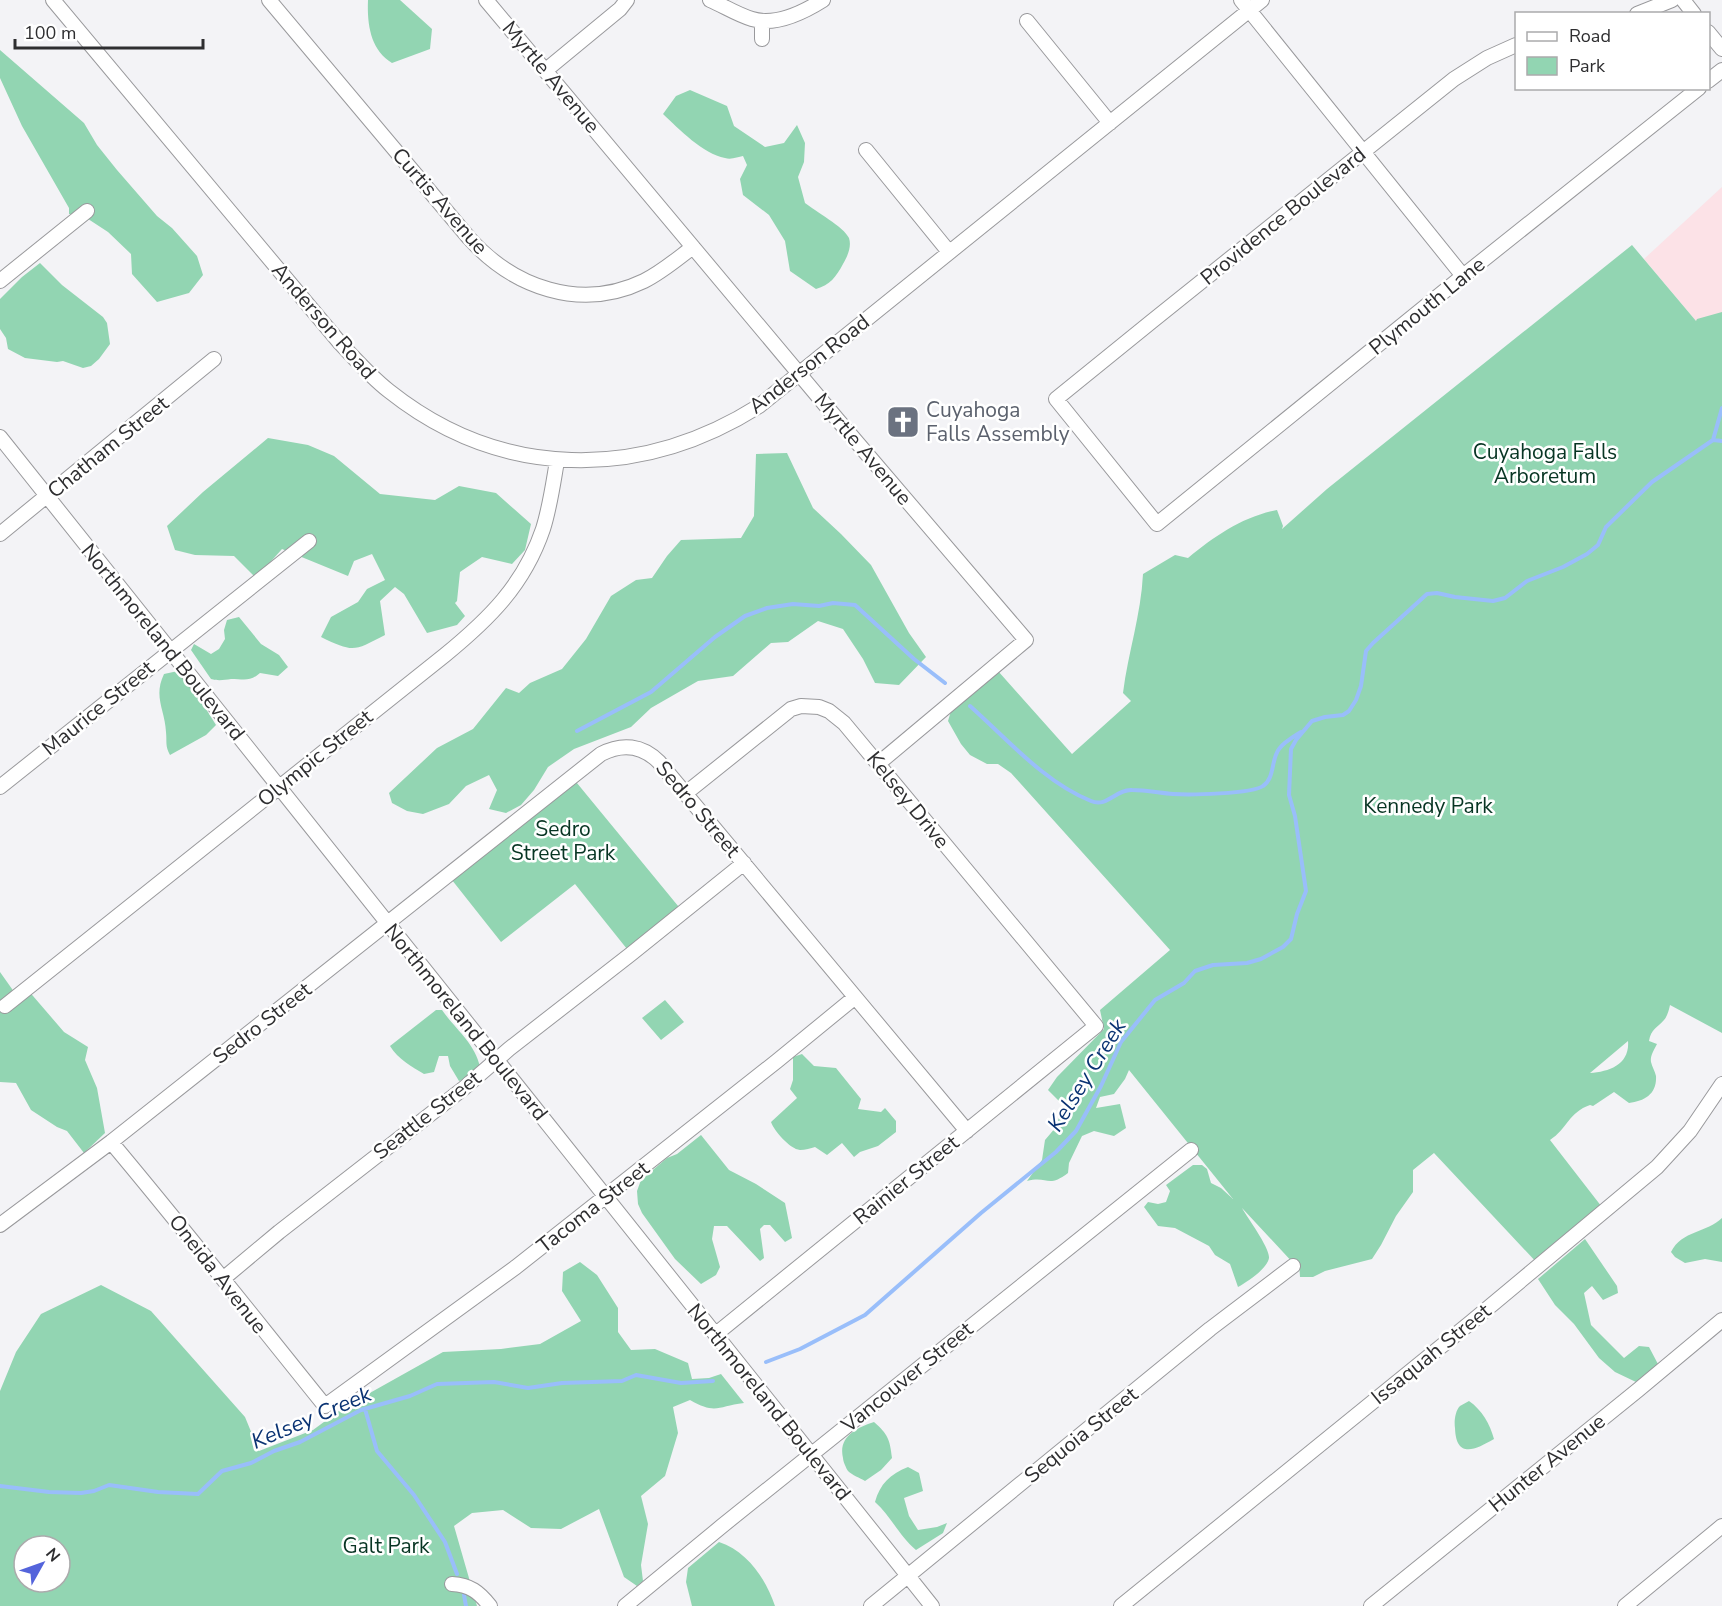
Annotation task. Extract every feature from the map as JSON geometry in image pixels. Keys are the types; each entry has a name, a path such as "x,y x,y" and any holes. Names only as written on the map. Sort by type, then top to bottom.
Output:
{"street":[{"name":"Anderson Road","path":"53,0 340,343 374,378 413,409 459,434 512,452 556,461 600,460 634,456 686,443 715,431 766,402 1110,123 1245,5 1262,0"},
{"name":"Curtis Avenue","path":"269,0 468,236 486,256 514,276 534,285 557,291 601,293 642,282 660,272 693,247"},
{"name":"Myrtle Avenue","path":"486,0 1026,640 879,763"},
{"path":"546,70 620,9 627,0"},
{"path":"710,0 751,19 762,21 782,19 823,0"},
{"path":"1642,12 1672,0"},
{"path":"1683,0 1692,12"},
{"path":"1245,5 1463,276"},
{"path":"762,21 762,39"},
{"path":"1027,21 1110,123"},
{"path":"1710,34 1722,49"},
{"name":"Providence Boulevard","path":"1157,524 1056,399 1454,79 1488,58 1515,45"},
{"path":"1710,79 1722,70"},
{"name":"Plymouth Lane","path":"1157,524 1696,90"},
{"path":"866,150 949,252"},
{"path":"0,281 87,211"},
{"name":"Chatham Street","path":"0,534 214,359"},
{"name":"Northmoreland Boulevard","path":"0,437 932,1606"},
{"name":"Olympic Street","path":"5,1006 467,637 502,603 524,571 543,529 556,461"},
{"name":"Maurice Street","path":"0,787 309,541"},
{"name":"Kelsey Drive","path":"686,793 783,714 801,706 819,707 837,716 879,763 935,834 1096,1026"},
{"name":"Sedro Street","path":"0,1224 111,1142 594,760 610,749 620,747 643,749 659,762 967,1131"},
{"name":"Seattle Street","path":"224,1278 744,863"},
{"name":"Tacoma Street","path":"325,1406 466,1305 607,1197 855,998"},
{"name":"Rainier Street","path":"716,1334 1096,1026"},
{"name":"Issaquah Street","path":"1121,1606 1470,1323 1657,1167 1690,1131 1722,1084"},
{"name":"Oneida Avenue","path":"111,1142 224,1278 248,1312 325,1406"},
{"name":"Vancouver Street","path":"625,1606 1191,1150"},
{"name":"Sequoia Street","path":"871,1606 1210,1329 1293,1266"},
{"name":"Hunter Avenue","path":"1371,1606 1722,1320"},
{"path":"1625,1606 1722,1526"},
{"path":"452,1584 464,1584 473,1588 490,1606"}],"shaded area":[{"path":"1722,187 1722,352 1644,259"}],"green space":[{"path":"368,0 400,0 432,29 430,49 392,63 385,58 371,35"},
{"path":"0,50 84,123 97,145 117,170 157,216 172,228 197,256 203,275 189,293 157,302 132,274 131,254 108,232 82,215 69,214 69,208 22,126 0,78"},
{"path":"690,90 727,106 734,126 765,147 784,143 797,125 805,143 804,162 798,177 805,203 841,229 850,241 846,258 838,273 829,283 816,289 790,271 785,241 769,215 743,195 740,179 747,165 743,156 727,159 708,152 663,114 676,96"},
{"name":"Kennedy Park","path":"1632,245 1696,321 1722,312 1722,1033 1670,1005 1666,1017 1653,1031 1649,1041 1657,1044 1651,1060 1656,1082 1649,1096 1629,1103 1614,1092 1593,1106 1590,1105 1577,1112 1550,1140 1605,1211 1539,1265 1434,1153 1413,1170 1413,1192 1396,1216 1372,1259 1325,1271 1313,1277 1300,1277 1299,1262 1295,1265 1242,1208 1262,1240 1269,1258 1261,1271 1238,1287 1230,1264 1215,1255 1209,1246 1175,1228 1158,1226 1144,1207 1148,1202 1158,1204 1166,1202 1170,1191 1166,1185 1193,1165 1202,1165 1207,1169 1211,1183 1221,1188 1233,1199 1129,1070 1114,1094 1100,1097 1096,1108 1120,1104 1126,1128 1114,1136 1094,1131 1082,1136 1069,1163 1068,1173 1051,1181 1039,1179 1027,1181 1042,1160 1045,1140 1056,1127 1063,1105 1048,1090 1057,1077 1104,1029 1100,1010 1170,950 1011,773 998,764 987,764 970,755 948,721 951,711 998,671 1072,754 1131,701 1123,693 1140,604 1143,574 1175,555 1188,558 1230,528 1264,513 1277,510 1282,529 1327,489","holes":["1628,1041 1626,1056 1617,1065 1605,1071 1590,1073"]},
{"path":"40,263 62,285 103,317 107,323 110,344 91,366 83,368 63,361 25,358 8,349 6,338 0,329 0,299"},
{"path":"268,438 308,445 334,456 380,494 435,500 459,486 496,493 531,524 525,550 512,564 482,557 460,572 455,603 465,616 457,625 427,633 404,594 395,587 380,601 385,635 360,647 341,646 321,637 331,617 358,602 367,589 385,580 372,554 354,561 348,576 282,549 266,567 254,576 234,556 195,555 175,550 167,526 203,492"},
{"path":"787,453 813,508 871,565 909,633 926,657 899,685 875,683 863,659 843,629 818,621 788,642 771,643 733,676 698,681 651,708 631,727 574,749 548,767 534,790 521,805 506,813 489,809 497,790 489,775 466,786 449,804 423,814 407,811 392,803 389,793 437,748 473,729 506,688 519,693 530,683 562,669 586,639 611,596 636,580 652,578 681,540 741,538 754,516 756,454"},
{"path":"239,617 261,644 279,655 288,667 278,676 260,673 247,679 211,679 191,650 194,644 211,654 219,649 225,639 224,630 227,620"},
{"path":"178,671 186,677 216,725 206,735 170,755 160,690 164,674"},
{"name":"Sedro Street Park","path":"572,777 683,912 631,954 575,884 501,942 448,875"},
{"path":"0,972 17,996 27,989 64,1032 88,1047 85,1060 97,1088 105,1133 84,1153 67,1131 31,1110 16,1083 0,1082"},
{"path":"665,1000 684,1022 661,1040 642,1018"},
{"path":"436,1010 442,1010 474,1051 480,1067 469,1077 459,1081 450,1066 448,1056 439,1056 434,1072 424,1074 401,1059 390,1046"},
{"path":"802,1054 814,1066 836,1068 861,1099 858,1109 881,1112 885,1108 896,1121 896,1132 878,1146 860,1152 854,1157 842,1143 827,1155 815,1147 800,1150 787,1143 771,1122 797,1098 790,1089 793,1080 793,1057"},
{"path":"701,1135 729,1170 785,1203 792,1238 785,1242 770,1225 764,1225 760,1229 764,1258 760,1261 727,1226 714,1226 712,1239 720,1267 716,1275 701,1284 675,1259 642,1213 638,1204 637,1191 641,1180 667,1158 677,1154"},
{"path":"1722,1218 1722,1262 1705,1259 1685,1263 1671,1252 1688,1236 1709,1227"},
{"path":"1585,1239 1617,1286 1618,1293 1603,1300 1592,1286 1584,1293 1591,1325 1624,1358 1639,1346 1649,1347 1659,1366 1636,1382 1615,1372 1599,1358 1574,1324 1555,1305 1538,1279"},
{"name":"Galt Park","path":"580,1262 597,1275 618,1308 618,1332 631,1350 655,1349 688,1363 692,1379 709,1378 721,1374 744,1403 712,1408 690,1400 673,1407 678,1433 665,1476 641,1496 648,1524 641,1565 643,1581 637,1586 624,1577 599,1509 561,1529 531,1528 503,1510 472,1513 454,1526 477,1606 0,1606 0,1391 16,1352 41,1314 101,1285 151,1311 245,1417 259,1451 313,1430 343,1408 443,1352 540,1344 581,1321 562,1291 563,1272"},
{"path":"1469,1401 1485,1418 1494,1439 1474,1449 1463,1448 1456,1438 1455,1423 1458,1408"},
{"path":"874,1422 888,1438 892,1458 881,1470 865,1481 848,1471 843,1461 843,1444 855,1430"},
{"path":"908,1467 919,1473 923,1491 904,1498 909,1516 918,1530 947,1523 943,1533 916,1550 875,1502 887,1480"},
{"path":"719,1542 738,1552 754,1567 761,1576 775,1606 692,1606 686,1582 688,1568"}],"waterway":[{"path":"1713,440 1722,408"},
{"name":"Kelsey Creek","path":"766,1362 800,1349 865,1315 981,1213 1056,1152 1076,1131 1101,1086 1121,1042 1155,1000 1184,983 1195,971 1213,965 1247,963 1261,959 1283,947 1291,939 1306,891 1295,816 1289,795 1291,749 1312,721 1343,715 1349,711 1361,686 1366,651 1373,643 1427,594 1437,593 1493,601 1505,598 1527,581 1563,567 1587,554 1598,545 1606,527 1652,482 1713,440 1722,441"},
{"path":"577,731 651,692 715,637 745,616 767,608 793,604 855,605 914,659 945,683"},
{"path":"970,706 1042,771 1074,793 1097,802 1107,800 1126,790 1192,794 1257,789 1267,783 1279,749 1301,732"},
{"name":"Kelsey Creek","path":"0,1486 81,1493 109,1485 158,1492 198,1494 222,1471 251,1463 274,1451 300,1442 361,1410 410,1396 437,1384 494,1382 528,1388 562,1383 622,1381 636,1375 681,1383 713,1381"},
{"path":"365,1409 377,1451 414,1495 445,1542 457,1574"},
{"path":"464,1595 466,1606"}],"place":[{"name":"Cuyahoga Falls Assembly","path":"903,422"}],"park label":[{"name":"Cuyahoga Falls Arboretum","path":"1545,464"}]}
